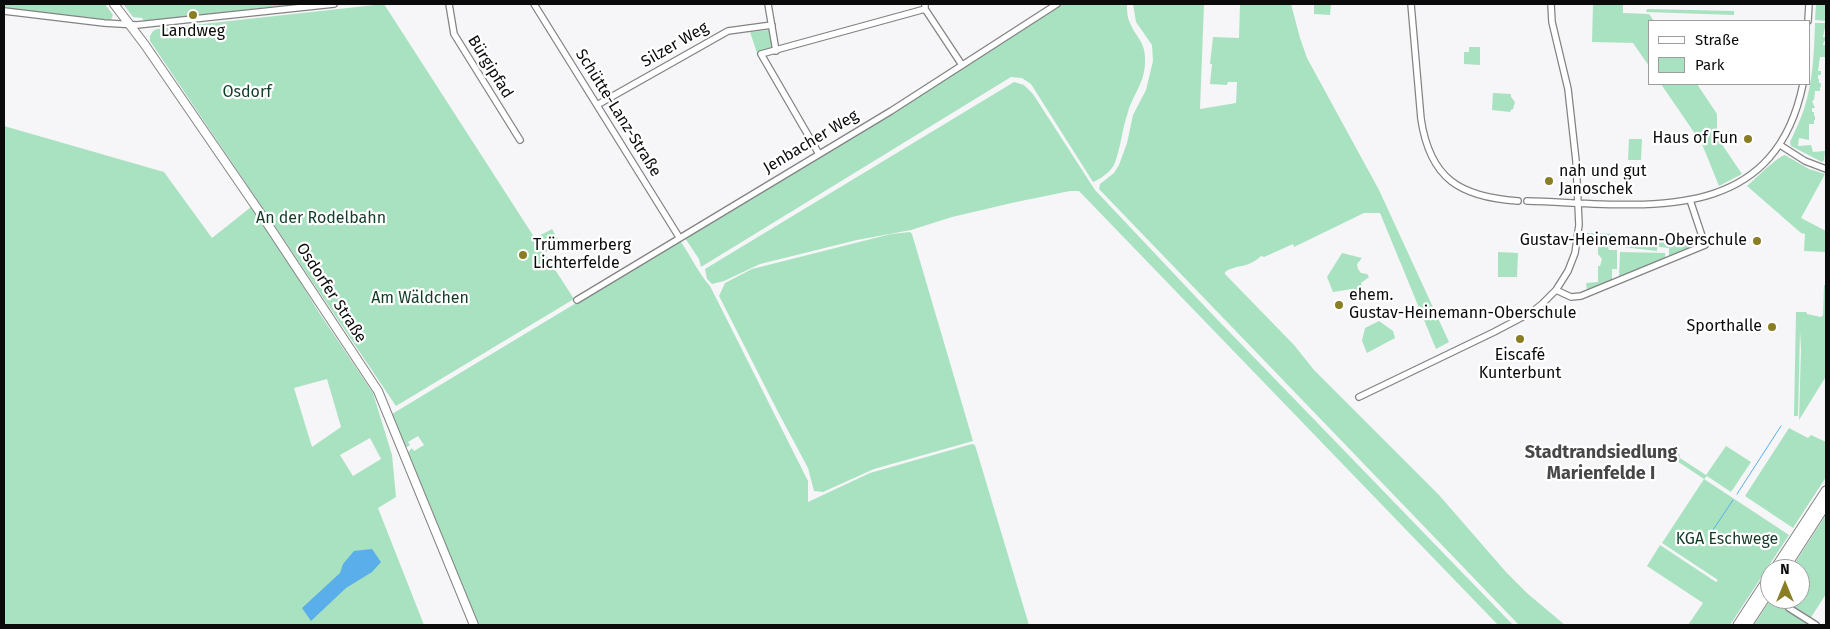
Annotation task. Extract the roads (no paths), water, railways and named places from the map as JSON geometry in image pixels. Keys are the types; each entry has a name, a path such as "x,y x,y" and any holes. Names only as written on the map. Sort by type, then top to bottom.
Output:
{"main road":[{"path":"1782,559 1826,491"},
{"path":"1790,559 1826,504"},
{"path":"1738,625 1760,591"},
{"path":"1747,625 1760,605"}],"street":[{"name":"Osdorfer Straße","path":"114,4 262,214 378,391 474,625"},
{"path":"4,11 130,25 334,4"},
{"name":"Bürgipfad","path":"449,4 454,34 520,140"},
{"name":"Schütte-Lanz-Straße","path":"534,4 679,237"},
{"path":"768,4 776,50"},
{"name":"Jenbacher Weg","path":"577,300 962,66 1057,4"},
{"path":"1411,4 1421,119 1426,142 1434,161 1446,177 1463,190 1486,198 1518,201"},
{"path":"1359,397 1517,320 1542,304 1556,290 1568,271 1575,253 1579,225 1576,154 1570,105 1564,70 1552,22 1551,4"},
{"path":"1808,20 1809,4"},
{"path":"819,154 762,54 925,6 962,66"},
{"name":"Silzer Weg","path":"597,106 728,31 772,25"},
{"path":"1527,201 1644,204 1690,200 1717,193 1739,183 1760,168 1780,145 1792,123 1803,85"},
{"path":"1780,145 1805,160 1826,169"},
{"path":"1556,290 1571,297 1581,296 1705,245 1690,200"},
{"path":"1791,609 1816,625"}],"water":[{"path":"372,549 381,562 372,572 346,588 311,621 302,608 340,573 343,564 354,551"}],"waterway":[{"path":"1737,494 1781,426"},
{"path":"1711,533 1733,500"}],"place":[{"name":"Landweg","path":"193,15"},
{"name":"Haus of Fun","path":"1748,139"},
{"name":"nah und gut Janoschek","path":"1549,181"},
{"name":"Gustav-Heinemann-Oberschule","path":"1757,241"},
{"name":"Trümmerberg Lichterfelde","path":"523,255"},
{"name":"ehem. Gustav-Heinemann-Oberschule","path":"1339,305"},
{"name":"Sporthalle","path":"1772,327"},
{"name":"Eiscafé Kunterbunt","path":"1520,339"}],"district":[{"name":"Stadtrandsiedlung Marienfelde I","path":"1601,463"}],"park label":[{"name":"Osdorf","path":"247,93"},
{"name":"An der Rodelbahn","path":"321,219"},
{"name":"Am Wäldchen","path":"420,299"},
{"name":"KGA Eschwege","path":"1727,540"}]}
